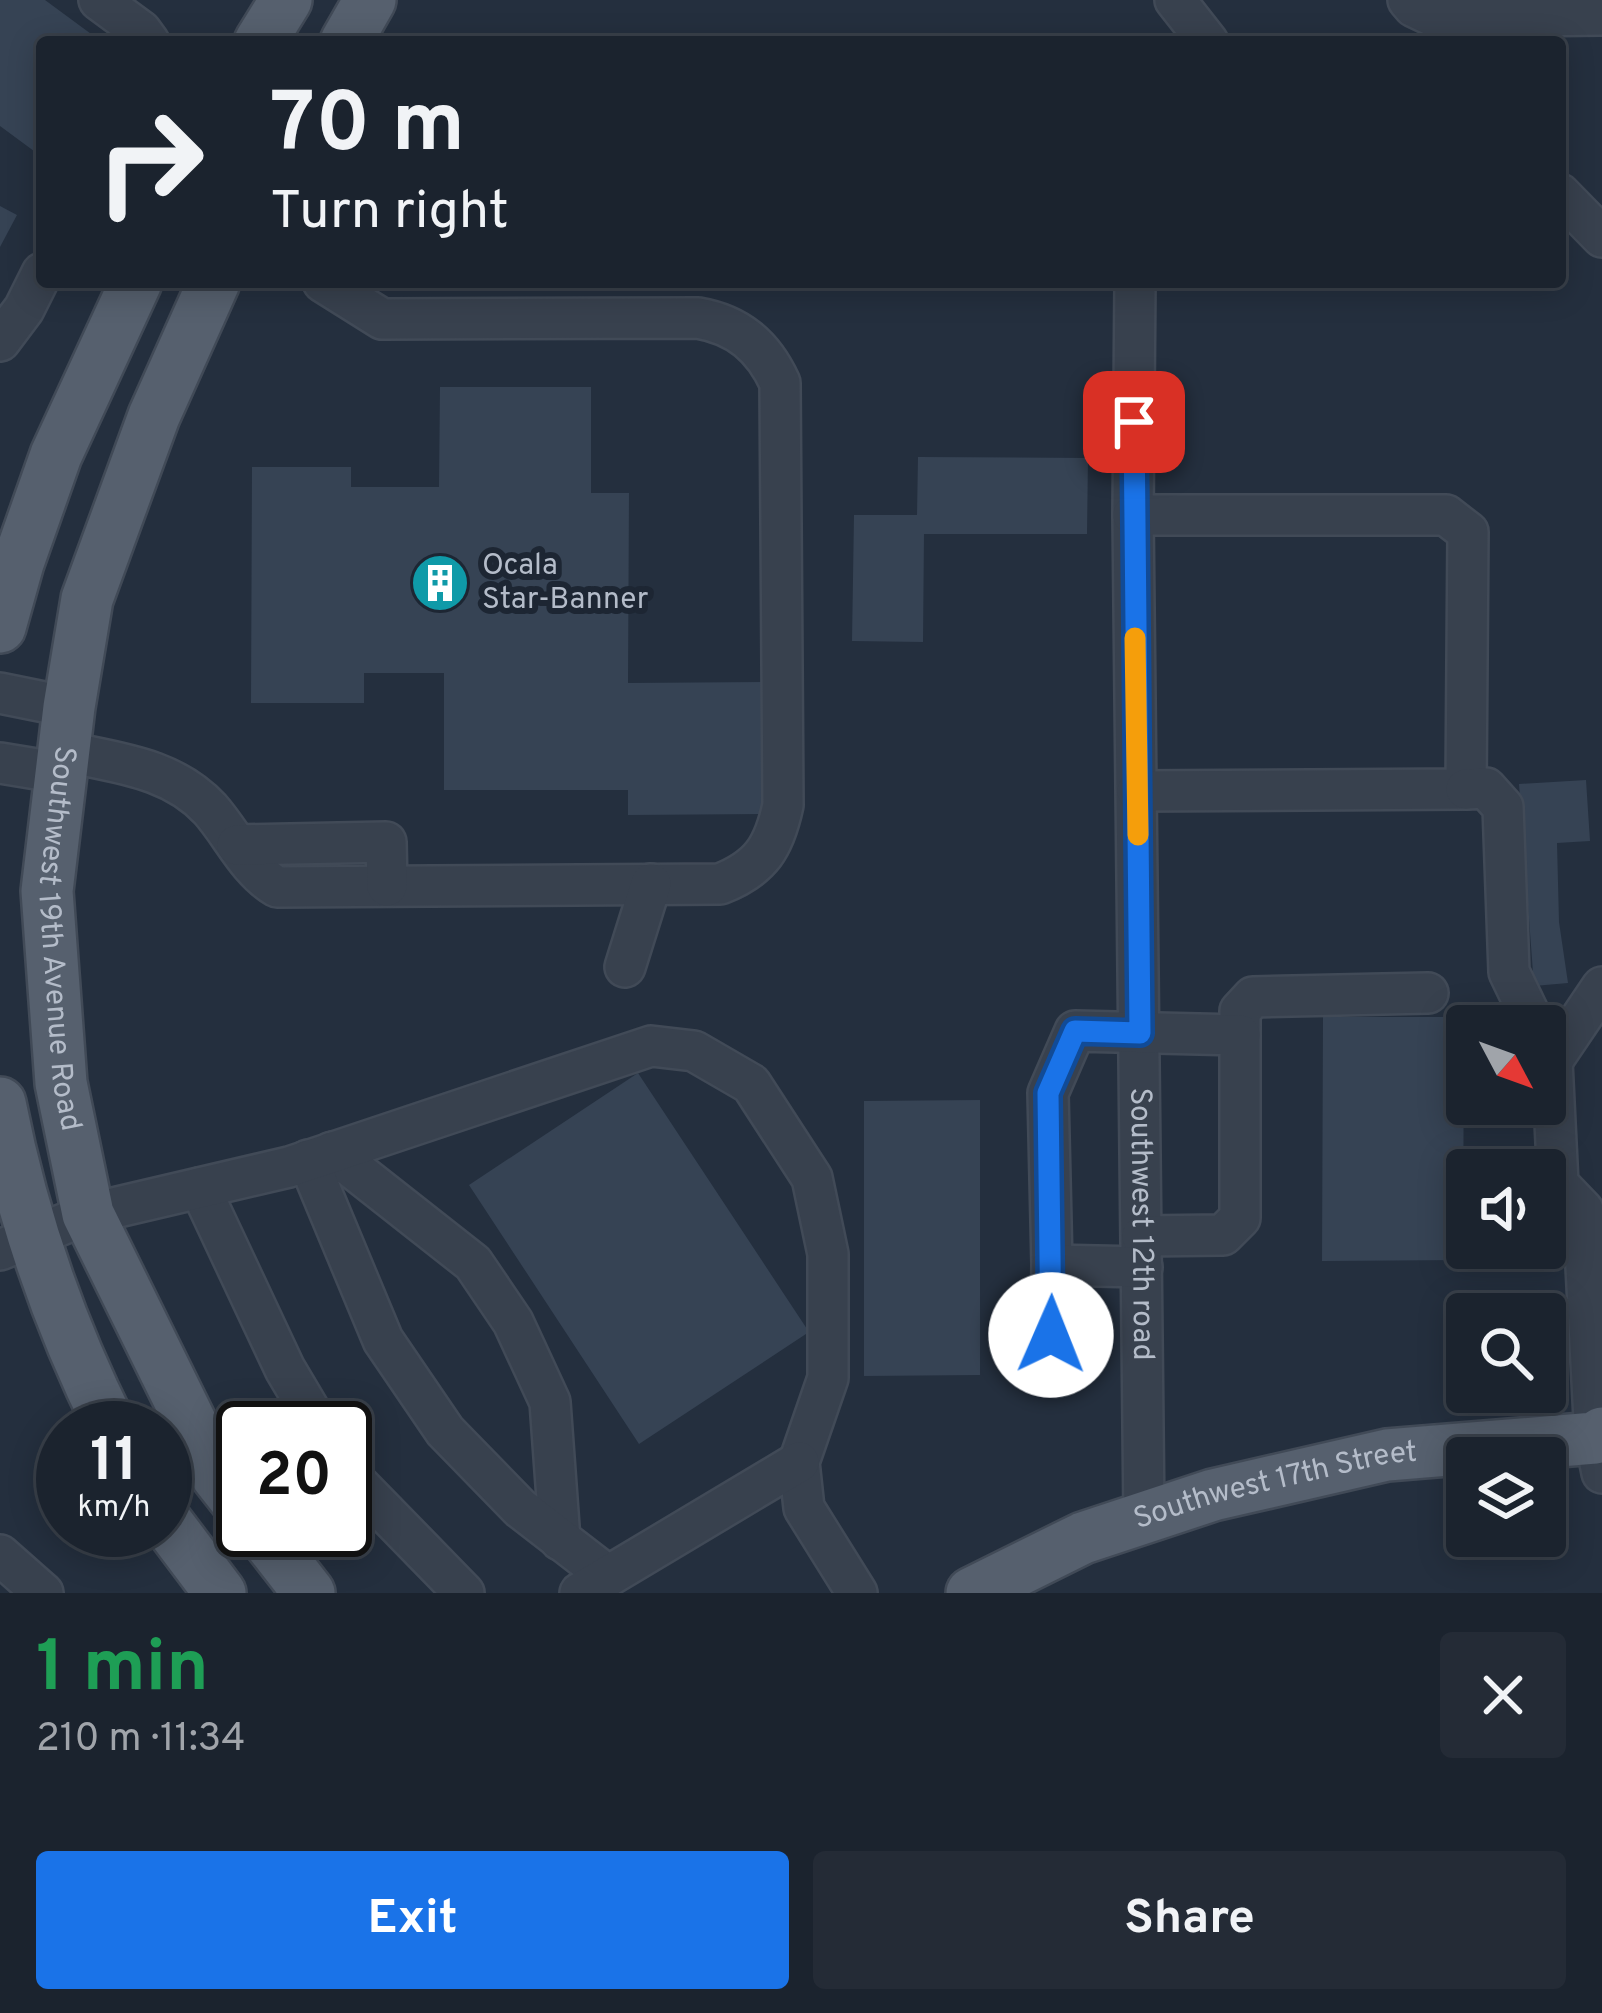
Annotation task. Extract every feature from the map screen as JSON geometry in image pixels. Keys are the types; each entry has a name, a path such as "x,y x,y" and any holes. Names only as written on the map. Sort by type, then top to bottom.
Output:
{"main road":[{"path":"264,36 286,0"},
{"path":"349,36 370,0"},
{"path":"0,626 56,455 133,288"},
{"name":"Southwest 19th Avenue Road","path":"211,288 154,416 87,599 47,891 62,1083 88,1214 216,1474"},
{"path":"0,1102 16,1244 98,1401"},
{"name":"Southwest 17th Street","path":"972,1593 1083,1538 1214,1495 1387,1455 1600,1447"},
{"path":"192,1556 220,1593"},
{"path":"281,1557 309,1593"}],"street":[{"path":"99,0 145,36"},
{"path":"1175,0 1203,36"},
{"path":"1408,0 1435,17 1585,10"},
{"path":"1566,200 1602,238"},
{"path":"0,341 36,285"},
{"path":"0,693 64,744 158,772 186,787 211,810 262,878 278,887 720,884 745,874 766,853 783,805 780,383 769,360 753,342 717,321 382,319 332,288"},
{"name":"Southwest 12th road","path":"1135,288 1133,515 1144,1518"},
{"path":"1133,515 1445,515 1468,532 1466,789"},
{"path":"0,763 64,744"},
{"path":"1137,791 1486,788 1504,807 1509,972 1525,1005"},
{"path":"625,967 651,884"},
{"path":"1566,1022 1602,987"},
{"path":"1052,1265 1223,1235 1240,1218 1240,1011 1253,997 1429,993"},
{"path":"1050,1370 1048,1093 1075,1031 1240,1035"},
{"path":"16,1244 88,1214 320,1156 652,1046 694,1051 751,1084 812,1178 828,1254 828,1378 799,1462 804,1508 857,1593"},
{"path":"1552,1125 1558,1184 1593,1210 1600,1447"},
{"path":"320,1156 383,1340 445,1431 520,1508 560,1540 594,1584 799,1462"},
{"path":"320,1156 473,1263 513,1322 550,1402 560,1540"},
{"path":"200,1188 304,1401"},
{"path":"372,1499 464,1593"},
{"path":"0,1555 43,1593"}],"building":[{"path":"0,0 45,0 94,36 36,36 36,153 0,126"},
{"path":"0,206 17,215 0,247"},
{"name":"Ocala Star-Banner","path":"440,387 591,387 591,493 629,493 628,683 766,682 766,814 628,815 628,790 444,790 444,673 364,673 364,703 251,703 252,467 351,467 351,487 439,487"},
{"path":"918,457 1088,458 1087,534 924,534 923,642 852,641 854,515 917,515"},
{"path":"1586,780 1590,841 1557,843 1559,922 1568,983 1534,986 1519,784"},
{"path":"1323,1017 1446,1017 1446,1125 1464,1125 1463,1149 1446,1149 1446,1260 1322,1261"},
{"path":"638,1073 809,1332 639,1444 469,1185"},
{"path":"980,1100 980,1375 864,1376 864,1101"}],"slow traffic":[{"path":"1135,638 1138,835"}],"place":[{"name":"Ocala Star-Banner","path":"440,583"}],"route":[{"path":"1051,1335 1048,1093 1075,1031 1140,1033 1134,422"}]}
